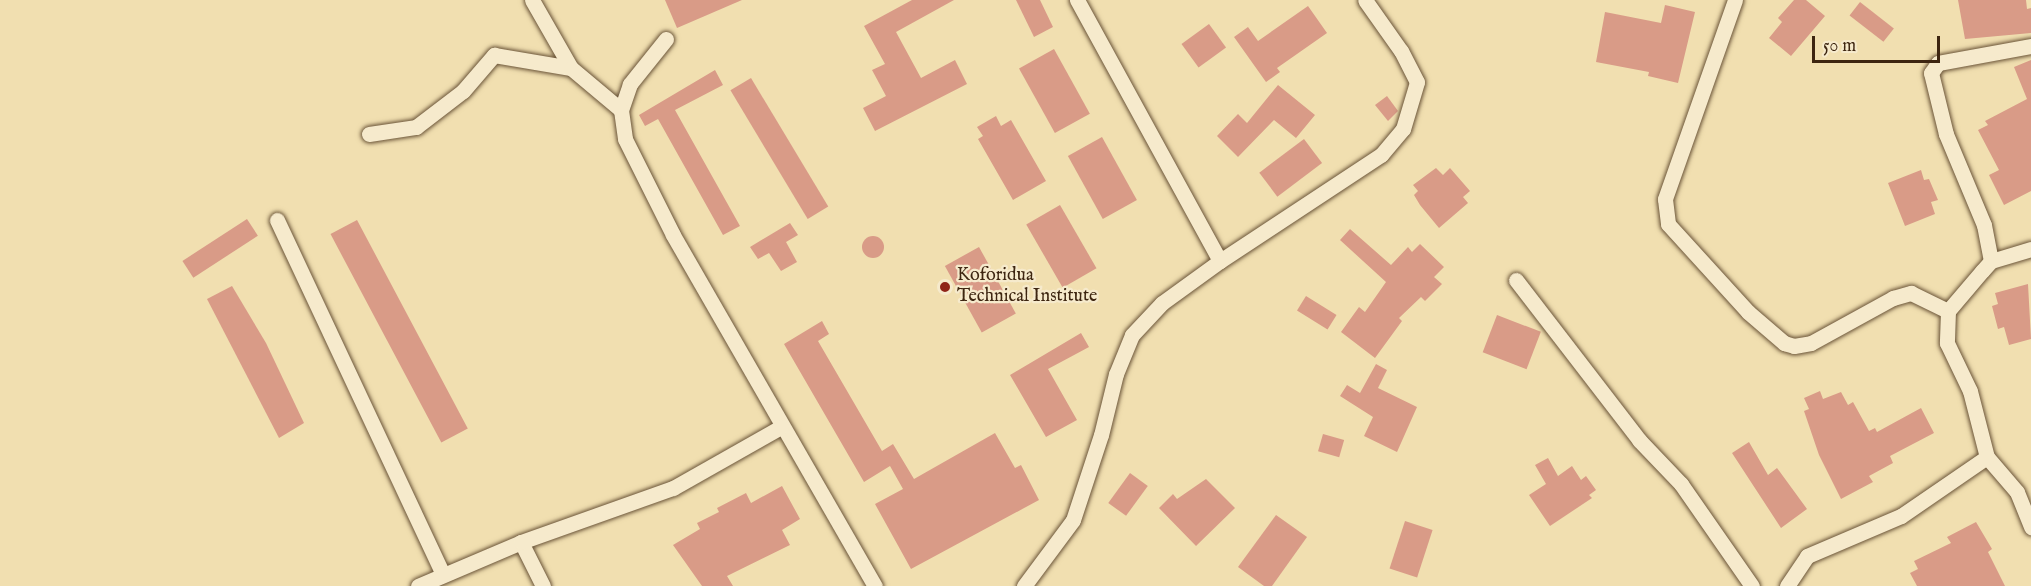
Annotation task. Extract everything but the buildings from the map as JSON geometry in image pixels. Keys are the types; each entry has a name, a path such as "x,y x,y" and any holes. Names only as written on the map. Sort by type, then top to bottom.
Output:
{"street":[{"path":"532,0 571,68 621,110"},
{"path":"1077,0 1220,261"},
{"path":"1024,586 1073,520 1101,435 1116,374 1132,335 1162,303 1220,261 1381,154 1402,129 1417,82 1401,51 1365,0"},
{"path":"1735,0 1665,199 1668,224 1748,312 1773,336 1794,346 1811,343 1893,298 1911,293 1948,311"},
{"path":"666,39 630,84 621,110 625,139 673,236 781,427 875,586"},
{"path":"1991,261 1984,225 1946,134 1931,73 1938,63 2031,46"},
{"path":"369,134 416,127 463,91 494,55 571,68"},
{"path":"277,220 442,572"},
{"path":"2031,249 1991,261 1948,311 1947,343 1970,391 1987,457 2017,492 2031,527"},
{"path":"1516,280 1639,440 1681,484 1752,586"},
{"path":"418,586 442,572 674,488 781,427"},
{"path":"1787,586 1807,556 1901,516 1987,457"},
{"path":"521,542 543,586"}],"place":[{"name":"Koforidua Technical Institute","path":"945,287"}]}
